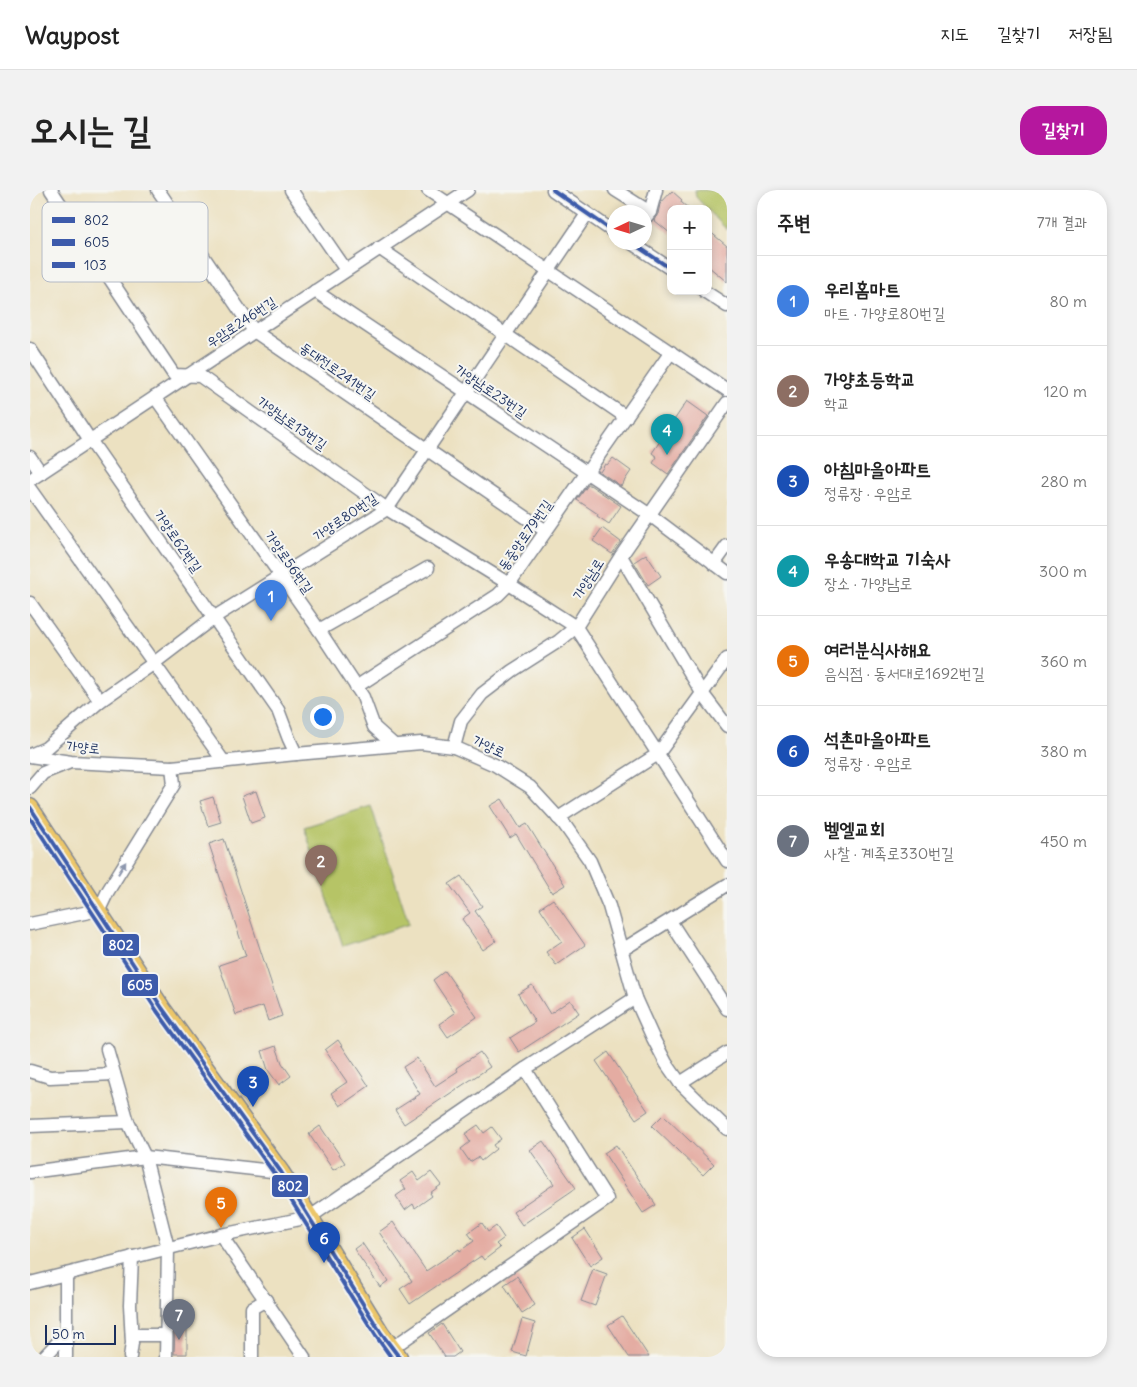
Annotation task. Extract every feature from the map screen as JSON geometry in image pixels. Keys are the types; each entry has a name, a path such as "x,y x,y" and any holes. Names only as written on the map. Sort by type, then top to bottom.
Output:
{"main road":[{"path":"30,807 162,1008 280,1172 395,1353"}],"street":[{"name":"가양남로13번길","path":"51,190 59,202"},
{"name":"동대전로241번길","path":"158,190 166,202"},
{"path":"291,190 346,270"},
{"path":"428,190 727,390"},
{"name":"우암로246번길","path":"35,476 468,190"},
{"path":"553,190 607,227"},
{"path":"615,190 633,205"},
{"path":"651,205 656,190"},
{"name":"가양로80번길","path":"30,756 52,743 100,701 154,664 213,618 387,510 468,393 587,214"},
{"path":"379,248 626,417"},
{"path":"642,250 667,266"},
{"name":"동대전로241번길","path":"208,263 254,331 546,531"},
{"name":"가양남로13번길","path":"112,282 174,376 200,376 387,510 510,584 576,627"},
{"name":"가양남로23번길","path":"315,291 650,515 727,573"},
{"path":"710,295 727,306"},
{"name":"가양로62번길","path":"30,349 90,440 278,710 296,754"},
{"name":"동중앙로79번길","path":"356,687 498,595 510,584 671,352"},
{"name":"가양로56번길","path":"155,397 319,630 363,697 374,727 394,745"},
{"name":"가양남로","path":"454,747 461,721 482,694 559,641 576,627 621,556 727,403"},
{"path":"30,457 35,476"},
{"path":"30,489 224,762"},
{"path":"714,564 727,546"},
{"path":"621,556 702,693 727,726"},
{"path":"319,630 428,568"},
{"path":"30,603 100,701"},
{"path":"576,627 727,861"},
{"path":"558,818 658,754 727,659"},
{"name":"가양로","path":"30,756 71,762 172,767 421,743 454,747 495,764 530,788 564,824 590,861 609,906 636,998 666,1063 680,1083 727,1129"},
{"path":"30,788 43,773 71,762"},
{"path":"30,924 99,910 108,891 174,784 172,767"},
{"path":"622,950 727,885"},
{"path":"670,921 727,1009"},
{"path":"30,1283 221,1235 310,1217 525,1069 636,998"},
{"path":"107,1049 128,1122 145,1157 168,1248 166,1357"},
{"path":"680,1083 727,1053"},
{"path":"395,1353 606,1199 525,1069"},
{"path":"30,1071 50,1077 114,1074"},
{"path":"30,1126 128,1122"},
{"path":"30,1172 145,1157 280,1172"},
{"path":"221,1235 304,1357"},
{"path":"130,1357 132,1335 130,1305 132,1257"},
{"path":"66,1274 66,1357"},
{"path":"252,1357 252,1308 266,1300"},
{"path":"44,1357 66,1334"},
{"path":"132,1335 166,1335"}],"green space":[{"path":"695,190 727,190 727,230 712,214 712,205 704,205 696,197"},
{"path":"371,806 409,924 343,946 304,827"}],"building":[{"path":"672,191 682,200 681,202 684,205 667,205 667,231 654,220 658,214 660,204"},
{"path":"712,233 727,246 727,282 712,269"},
{"path":"687,401 708,416 668,474 653,463 657,457 652,453"},
{"path":"613,458 631,471 621,486 600,472 605,464 607,465"},
{"path":"588,485 621,506 609,524 577,500"},
{"path":"602,528 621,542 612,554 593,541"},
{"path":"646,554 661,576 648,585 634,562"},
{"path":"256,791 265,818 251,823 242,796"},
{"path":"213,797 221,822 208,826 200,801"},
{"path":"502,799 520,828 527,824 565,885 552,893 516,834 510,838 490,806"},
{"path":"224,839 282,1016 268,1021 263,1006 236,1015 219,965 246,956 209,844"},
{"path":"461,876 482,906 475,911 496,941 483,950 462,919 470,913 449,884"},
{"path":"553,899 585,945 556,965 546,952 562,941 540,908"},
{"path":"445,971 477,1017 448,1037 439,1024 455,1013 433,980"},
{"path":"532,985 550,1014 570,1000 579,1013 519,1052 510,1038 535,1022 518,994"},
{"path":"338,1040 369,1086 340,1106 331,1093 347,1082 325,1050"},
{"path":"276,1046 282,1063 291,1076 279,1085 268,1070 262,1051"},
{"path":"480,1052 490,1067 404,1124 395,1110 420,1094 403,1067 417,1058 435,1086 458,1071 456,1068"},
{"path":"608,1052 648,1111 636,1119 596,1061"},
{"path":"663,1115 714,1164 703,1175 652,1126"},
{"path":"478,1125 484,1133 492,1127 501,1139 493,1145 496,1149 481,1161 478,1157 470,1162 461,1149 470,1142 465,1134"},
{"path":"320,1126 345,1163 333,1170 309,1134"},
{"path":"543,1141 576,1188 522,1225 513,1212 554,1184 530,1150"},
{"path":"616,1145 656,1205 643,1213 604,1153"},
{"path":"413,1172 419,1181 431,1172 441,1185 430,1193 432,1196 415,1208 413,1204 405,1210 396,1196 406,1189 400,1181"},
{"path":"393,1222 426,1271 474,1241 468,1233 482,1223 488,1232 496,1226 504,1238 496,1244 500,1248 484,1260 481,1256 410,1304 400,1289 412,1281 379,1232"},
{"path":"585,1229 603,1257 590,1266 572,1238"},
{"path":"362,1243 388,1281 380,1287 354,1249"},
{"path":"593,1269 607,1274 595,1306 581,1301"},
{"path":"517,1276 535,1305 522,1313 504,1285"},
{"path":"176,1305 187,1305 187,1354 174,1354"},
{"path":"622,1316 649,1357 629,1357 608,1325"},
{"path":"522,1319 535,1323 526,1356 512,1352"},
{"path":"442,1324 460,1352 453,1357 445,1357 429,1333"}],"transit line":[{"name":"103","path":"553,190 607,227"},
{"name":"103","path":"643,250 667,266"},
{"name":"802","path":"30,807 162,1008 281,1172 381,1333 399,1357"},
{"name":"605","path":"30,818 157,1011 276,1176 391,1357"}],"place":[{"name":"우송대학교 기숙사","path":"667,455"},
{"name":"우리홈마트","path":"271,621"},
{"name":"가양초등학교","path":"321,886"},
{"name":"아침마을아파트","path":"253,1107"},
{"name":"여러분식사해요","path":"221,1228"},
{"name":"석촌마을아파트","path":"324,1263"},
{"name":"벨엘교회","path":"179,1340"}]}
